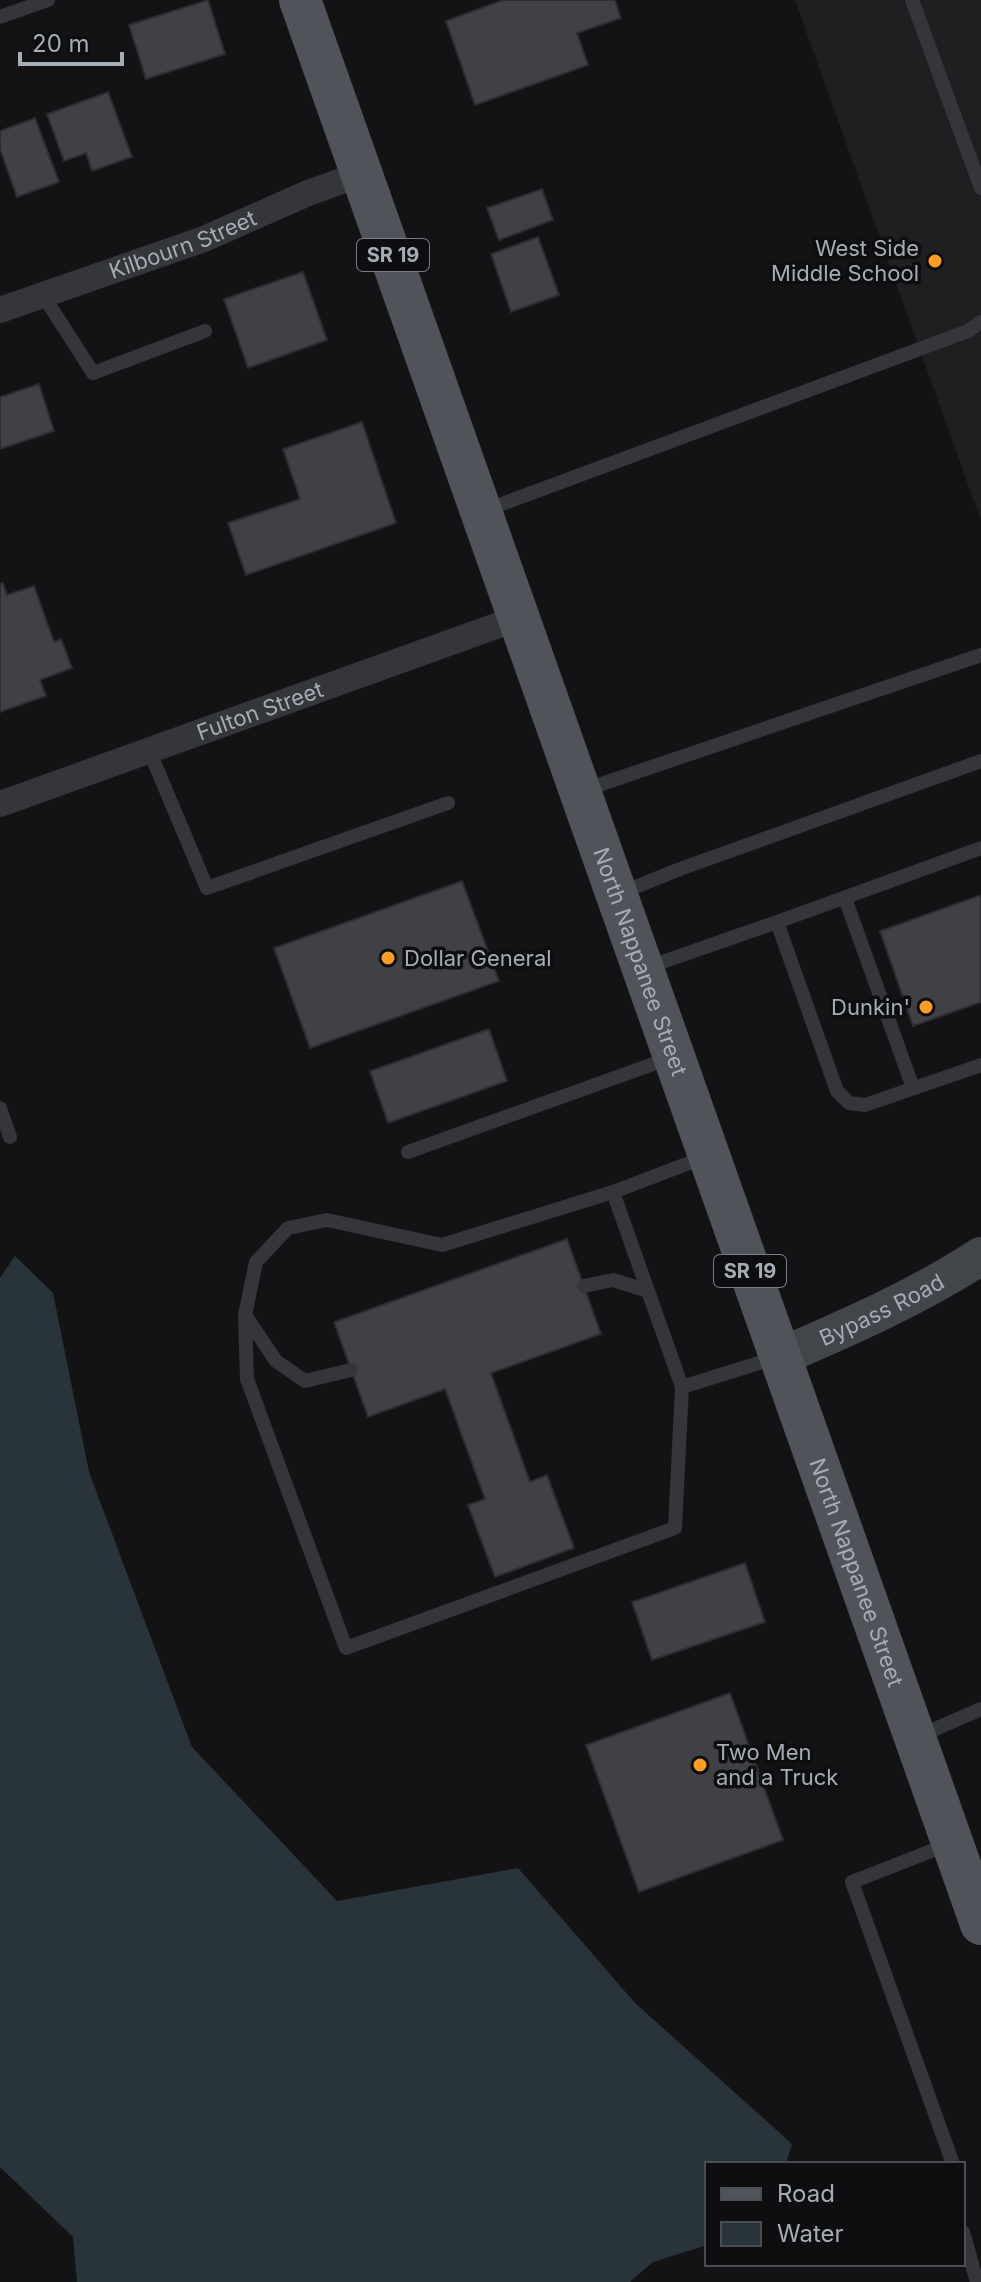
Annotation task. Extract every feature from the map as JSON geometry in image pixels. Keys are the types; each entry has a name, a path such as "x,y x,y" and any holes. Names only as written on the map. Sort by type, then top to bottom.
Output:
{"main road":[{"name":"North Nappanee Street","path":"300,0 364,173 981,1924"},
{"name":"Bypass Road","path":"780,1357 863,1321 943,1281 981,1256"}],"street":[{"name":"Kilbourn Street","path":"0,310 204,239 308,193 364,173"},
{"name":"Fulton Street","path":"0,804 521,617"}],"lane":[{"path":"0,17 48,0"},
{"path":"912,0 981,188"},
{"path":"43,295 93,373 205,331"},
{"path":"483,511 968,331 981,322"},
{"path":"581,791 981,655"},
{"path":"149,750 207,888 448,803"},
{"path":"618,894 981,761"},
{"path":"644,968 981,848"},
{"path":"845,898 913,1088"},
{"path":"777,922 837,1091 849,1103 865,1105 981,1065"},
{"path":"408,1152 674,1056"},
{"path":"0,1108 10,1137"},
{"path":"613,1192 682,1387 675,1528 346,1648 247,1379 245,1315 256,1262 288,1228 327,1220 442,1245 613,1192 710,1156"},
{"path":"584,1286 613,1280 648,1291"},
{"path":"245,1315 276,1361 305,1381 351,1370"},
{"path":"682,1387 780,1357"},
{"path":"915,1738 981,1709"},
{"path":"952,1843 852,1882 952,2162"},
{"path":"965,2239 977,2282"}],"shaded area":[{"name":"West Side Middle School","path":"795,0 981,0 981,521"}],"water":[{"path":"15,1256 53,1293 89,1472 192,1747 337,1901 518,1868 635,2003 792,2144 787,2162 705,2162 705,2246 653,2262 630,2282 77,2282 73,2237 0,2167 0,1278"}],"building":[{"path":"208,0 225,54 146,79 129,25"},
{"path":"503,0 615,0 621,18 577,33 588,65 475,105 446,21"},
{"path":"108,92 132,157 92,171 86,153 64,161 47,114"},
{"path":"35,118 59,182 17,197 0,149 0,131"},
{"path":"542,189 553,220 499,240 487,208"},
{"path":"538,237 559,295 511,312 491,254"},
{"path":"303,272 327,340 248,368 224,299"},
{"path":"39,384 54,431 0,449 0,397"},
{"path":"362,422 396,523 246,575 228,523 300,499 283,449"},
{"path":"3,583 7,595 34,586 54,642 61,639 72,668 40,680 46,696 0,712 0,584"},
{"path":"462,881 499,981 310,1048 274,948"},
{"path":"981,895 981,1002 913,1026 880,931"},
{"path":"489,1029 507,1081 388,1123 370,1071"},
{"path":"567,1239 601,1334 491,1373 530,1482 547,1475 574,1548 495,1577 468,1505 485,1499 445,1389 368,1417 334,1322"},
{"path":"745,1563 765,1622 652,1660 632,1602"},
{"path":"730,1693 783,1840 639,1892 586,1745"}],"place":[{"name":"West Side Middle School","path":"935,261"},
{"name":"Dollar General","path":"388,958"},
{"name":"Dunkin'","path":"926,1007"},
{"name":"Two Men and a Truck","path":"700,1765"}]}
